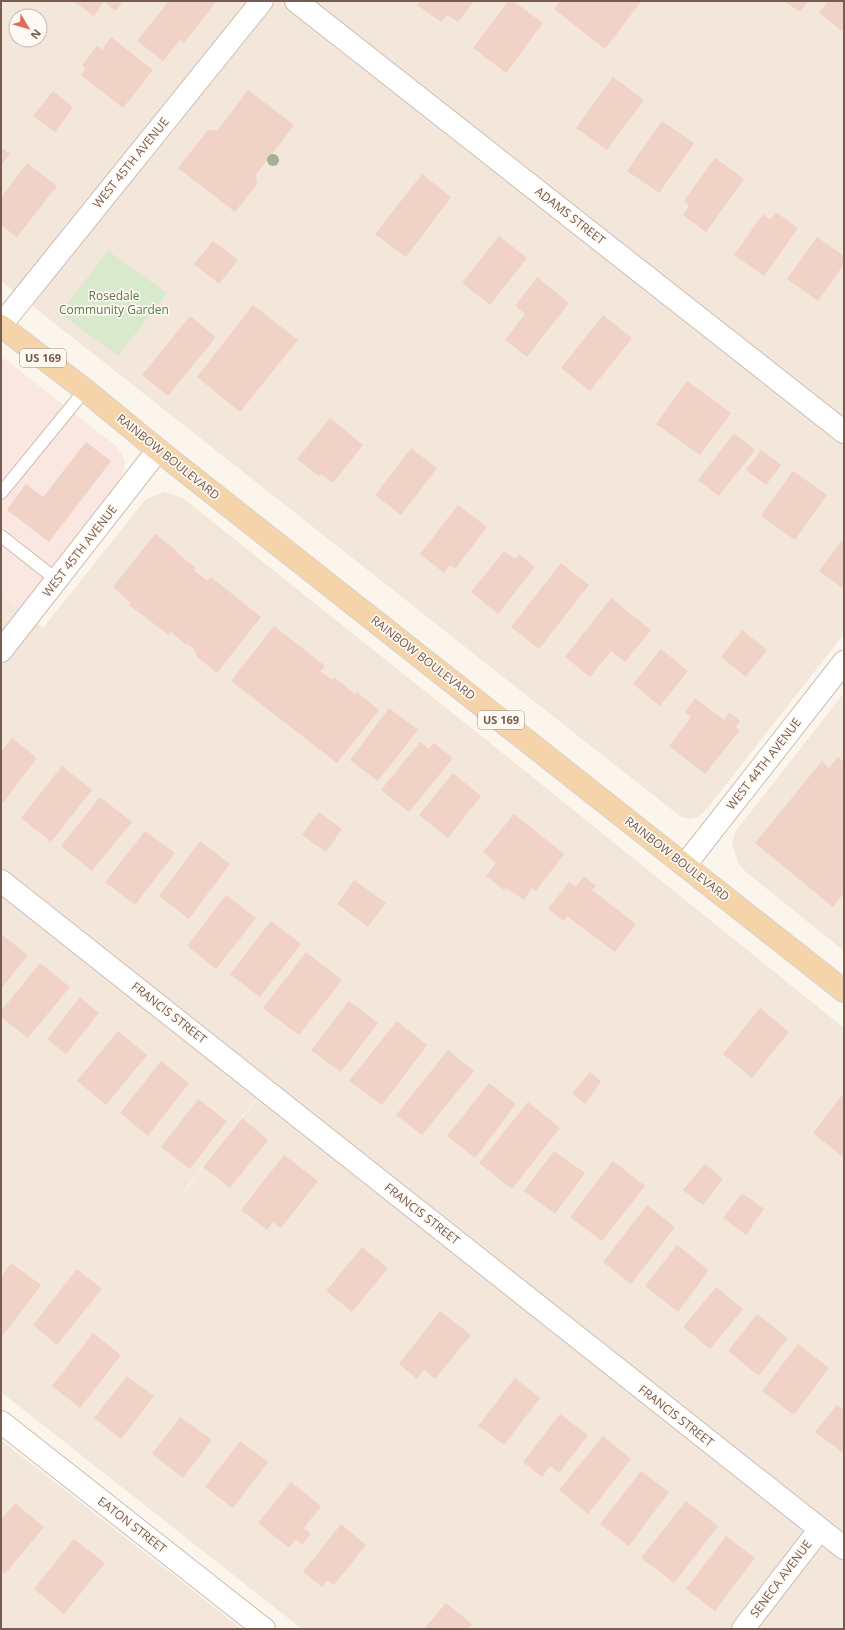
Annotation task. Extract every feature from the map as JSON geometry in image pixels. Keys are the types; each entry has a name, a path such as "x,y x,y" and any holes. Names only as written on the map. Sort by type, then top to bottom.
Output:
{"main road":[{"name":"RAINBOW BOULEVARD","path":"1,326 85,390 158,450 844,990"}],"street":[{"name":"WEST 45TH AVENUE","path":"1,326 262,1"},
{"name":"ADAMS STREET","path":"296,1 844,432"},
{"name":"WEST 45TH AVENUE","path":"1,651 158,450"},
{"name":"WEST 44TH AVENUE","path":"684,865 844,662"},
{"name":"FRANCIS STREET","path":"1,880 844,1548"},
{"name":"EATON STREET","path":"1,1422 264,1629"},
{"name":"SENECA AVENUE","path":"743,1629 820,1529"}],"lane":[{"path":"1,493 85,390"},
{"path":"1,536 57,580"}],"shaded area":[{"path":"1,1 844,1 844,634 706,810 698,817 690,819 681,817 1,281"},
{"path":"1,356 116,446 125,462 123,474 115,487 19,610 1,596"},
{"path":"165,492 183,498 844,1028 844,1629 302,1629 1,1392 1,596 43,628 146,499","holes":["300,1044 185,1191 184,1191"]},
{"path":"844,693 844,951 746,872 739,864 732,845 735,832"},
{"path":"1,1440 242,1629 1,1629"}],"green space":[{"name":"Rosedale Community Garden","path":"108,251 167,293 118,356 60,313"}],"building":[{"path":"73,1 123,1 116,11 104,2 94,16"},
{"path":"169,1 217,1 184,43 180,40 163,61 137,41"},
{"path":"420,1 474,1 458,22 447,15 441,22 417,5"},
{"path":"508,1 513,1 543,23 506,73 473,48"},
{"path":"560,1 638,1 640,3 605,49 554,9"},
{"path":"784,1 808,1 800,12"},
{"path":"828,1 844,1 844,29 842,31 819,13"},
{"path":"111,37 153,70 123,108 81,75 85,69 82,65 97,46 102,50"},
{"path":"613,77 644,100 607,150 576,128"},
{"path":"248,90 294,125 256,175 257,184 235,212 178,168 208,130 218,130"},
{"path":"53,91 73,107 55,132 33,116"},
{"path":"662,121 694,143 659,193 627,171"},
{"path":"1,147 10,154 1,166"},
{"path":"715,158 744,179 706,232 683,215 689,206 684,201"},
{"path":"27,163 57,186 17,237 1,225 1,198"},
{"path":"422,174 451,197 406,257 375,234"},
{"path":"776,212 798,228 764,276 734,255 763,214 770,220"},
{"path":"499,236 527,258 490,305 462,283"},
{"path":"817,237 844,256 844,264 818,301 787,279"},
{"path":"213,241 238,260 219,284 194,264"},
{"path":"537,277 569,303 527,357 505,340 525,314 515,306"},
{"path":"253,305 298,340 240,412 197,377"},
{"path":"603,315 632,338 590,391 561,368"},
{"path":"190,316 216,337 168,396 142,375"},
{"path":"687,381 731,413 700,455 656,424"},
{"path":"330,418 363,445 333,483 321,474 319,476 297,459"},
{"path":"734,433 755,450 719,496 698,480"},
{"path":"86,442 111,461 49,542 7,510 26,484 43,497"},
{"path":"411,448 437,468 401,515 375,495"},
{"path":"761,450 781,465 766,485 746,470"},
{"path":"793,471 827,495 795,540 761,516"},
{"path":"458,505 487,527 455,569 450,565 444,573 420,554"},
{"path":"155,534 196,568 194,570 207,581 211,577 261,617 217,673 196,656 195,650 188,644 186,645 171,632 169,635 129,605 131,603 113,587"},
{"path":"844,538 844,589 819,571"},
{"path":"504,551 515,559 519,554 535,567 498,614 471,592"},
{"path":"561,563 589,585 539,649 511,627"},
{"path":"611,598 651,630 625,662 611,651 590,677 565,657"},
{"path":"274,626 325,666 320,671 332,680 334,677 355,694 357,692 379,710 337,763 231,681"},
{"path":"742,630 767,650 746,677 721,657"},
{"path":"661,649 688,671 660,706 633,684"},
{"path":"695,698 724,720 729,712 740,721 736,727 740,730 705,774 669,746 691,717 685,712"},
{"path":"389,708 418,730 378,781 350,760"},
{"path":"12,738 37,758 3,803 1,801 1,752"},
{"path":"420,742 429,749 434,743 453,758 409,812 381,790"},
{"path":"838,757 844,763 844,893 833,907 755,843 822,761 829,768"},
{"path":"62,766 92,790 51,842 21,818"},
{"path":"453,773 481,796 448,838 419,815"},
{"path":"100,797 132,822 92,871 61,846"},
{"path":"319,812 342,829 326,852 302,835"},
{"path":"514,814 564,854 536,891 532,888 524,900 506,888 504,890 486,876 496,863 483,852"},
{"path":"145,831 175,853 135,905 105,882"},
{"path":"200,841 230,864 189,919 159,896"},
{"path":"584,876 596,886 592,890 636,924 615,952 567,916 564,921 548,909 569,882 576,887"},
{"path":"354,880 386,903 368,927 337,904"},
{"path":"226,895 256,918 216,969 187,946"},
{"path":"271,921 301,944 260,997 230,974"},
{"path":"1,934 28,955 1,989"},
{"path":"306,952 342,980 299,1035 263,1008"},
{"path":"40,963 70,987 28,1038 1,1017 1,1011"},
{"path":"80,997 99,1013 66,1054 47,1039"},
{"path":"349,1001 378,1023 341,1072 311,1050"},
{"path":"760,1008 789,1032 752,1078 723,1054"},
{"path":"397,1021 427,1045 382,1105 349,1081"},
{"path":"118,1031 147,1055 106,1105 77,1081"},
{"path":"448,1050 474,1071 422,1135 396,1115"},
{"path":"161,1061 189,1083 148,1136 120,1113"},
{"path":"590,1072 601,1081 585,1104 572,1093"},
{"path":"489,1083 516,1104 475,1158 447,1136"},
{"path":"844,1093 844,1158 813,1133"},
{"path":"198,1099 227,1121 190,1169 161,1147"},
{"path":"528,1102 560,1128 512,1189 479,1163"},
{"path":"242,1118 268,1140 230,1188 203,1167"},
{"path":"554,1151 585,1173 555,1214 524,1191"},
{"path":"284,1155 318,1181 281,1228 273,1222 267,1230 241,1210"},
{"path":"613,1161 645,1186 602,1241 570,1217"},
{"path":"705,1164 723,1179 703,1205 683,1190"},
{"path":"742,1193 764,1209 746,1235 723,1218"},
{"path":"647,1205 675,1227 631,1284 603,1262"},
{"path":"677,1245 709,1270 678,1312 645,1286"},
{"path":"362,1247 388,1268 352,1312 326,1291"},
{"path":"11,1263 41,1285 1,1338 1,1277"},
{"path":"77,1269 102,1289 57,1345 33,1325"},
{"path":"716,1287 743,1309 710,1349 683,1327"},
{"path":"440,1311 471,1335 435,1379 424,1370 417,1379 399,1364"},
{"path":"757,1314 788,1338 759,1376 728,1351"},
{"path":"93,1333 121,1355 80,1408 52,1386"},
{"path":"798,1344 829,1368 794,1415 762,1391"},
{"path":"127,1376 154,1396 121,1439 94,1418"},
{"path":"515,1378 540,1398 504,1445 478,1426"},
{"path":"837,1405 844,1410 844,1450 842,1452 815,1432"},
{"path":"560,1414 588,1435 559,1473 550,1466 542,1477 523,1462"},
{"path":"180,1417 212,1440 183,1478 152,1454"},
{"path":"603,1436 631,1459 588,1514 559,1490"},
{"path":"240,1441 268,1462 233,1508 205,1487"},
{"path":"641,1471 669,1492 629,1546 600,1524"},
{"path":"291,1482 321,1506 304,1528 311,1534 302,1545 296,1539 289,1548 258,1523"},
{"path":"686,1501 718,1526 674,1583 641,1558"},
{"path":"15,1503 44,1527 5,1574 1,1570 1,1520"},
{"path":"341,1524 366,1545 334,1585 327,1580 322,1587 303,1572"},
{"path":"726,1536 755,1558 715,1611 686,1589"},
{"path":"74,1539 105,1563 64,1614 34,1589"},
{"path":"446,1603 472,1624 468,1629 424,1629"}]}
